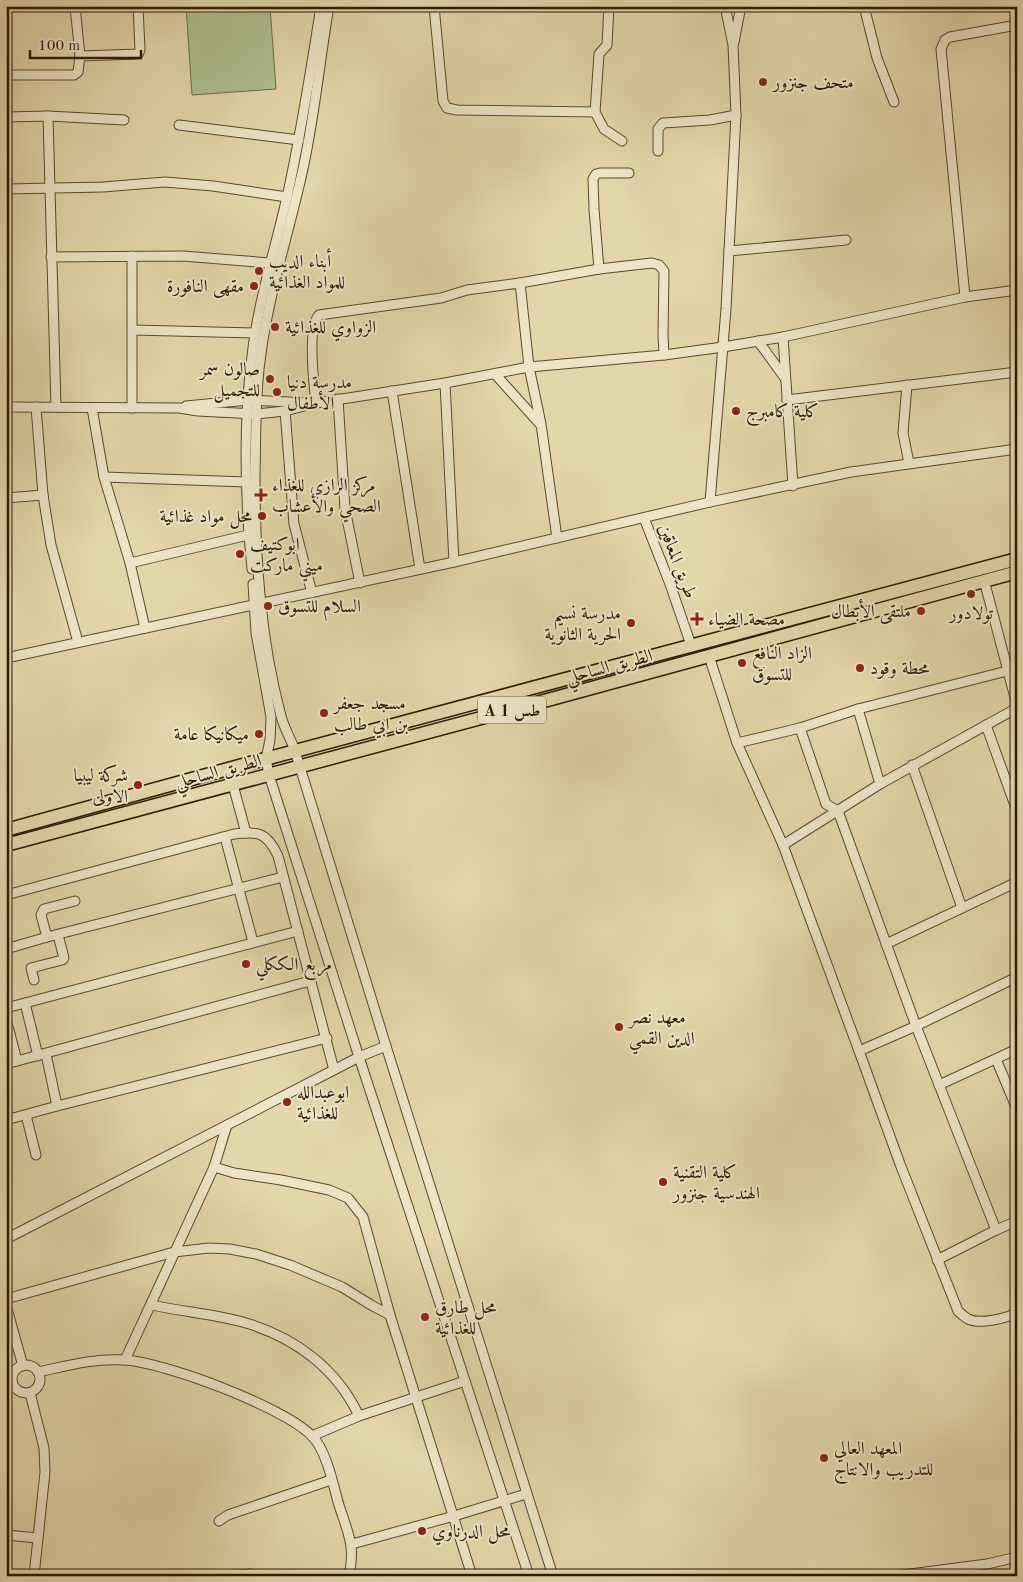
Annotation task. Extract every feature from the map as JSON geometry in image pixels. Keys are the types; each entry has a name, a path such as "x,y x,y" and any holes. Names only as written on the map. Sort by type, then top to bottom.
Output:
{"highway":[{"name":"الطريق الساحلي","path":"6,830 1017,559"},
{"name":"الطريق الساحلي","path":"6,845 1017,572"}],"street":[{"path":"6,75 74,75 79,70 80,56 75,6"},
{"path":"80,56 138,54 140,50 138,6"},
{"path":"321,6 299,140 255,333 252,414 258,605 256,633 271,717 270,740 266,759 269,775 359,1057 529,1576"},
{"path":"252,400 275,276 304,162 329,6"},
{"path":"434,6 443,101 448,108 456,110 595,112"},
{"path":"609,6 607,41 599,54 595,112 604,129 622,141"},
{"path":"710,502 723,347 736,115 733,45 725,6"},
{"path":"733,45 741,6"},
{"path":"864,6 877,58 894,102"},
{"path":"965,297 941,54 942,45 945,40 950,38 1017,25"},
{"path":"658,151 658,129 662,123 710,120 736,115"},
{"path":"48,116 56,407"},
{"path":"6,117 48,116 124,120"},
{"path":"179,125 299,140"},
{"path":"599,269 593,179 596,174 600,173 629,173"},
{"path":"6,189 131,186 172,182 287,197"},
{"path":"729,251 846,240"},
{"path":"132,256 132,408"},
{"path":"51,257 183,256 270,263"},
{"path":"315,403 313,334 314,321 319,315 441,298 467,290 599,269 652,263 659,264 663,268 664,355"},
{"path":"520,283 529,367 540,424 557,538"},
{"path":"6,407 178,408 206,412 252,414 285,411 315,403 445,383 529,367 664,355 723,347 783,337 965,297 1017,290"},
{"path":"133,330 255,333"},
{"path":"783,337 793,486"},
{"path":"758,341 786,379"},
{"path":"787,400 1017,372"},
{"path":"495,374 540,424"},
{"path":"445,383 454,562"},
{"path":"907,385 904,433 909,463"},
{"path":"392,391 420,569"},
{"path":"338,399 346,509 360,583"},
{"path":"178,408 197,404 252,400 315,403"},
{"path":"36,407 43,495 51,545 78,642"},
{"path":"92,408 104,477 130,563 145,628"},
{"path":"285,411 294,524 312,593"},
{"path":"252,414 247,482 248,535 258,605 281,716 295,751 553,1576"},
{"path":"6,658 360,583 710,502 793,486 851,472 1017,449"},
{"path":"104,477 184,478 247,482"},
{"path":"6,498 43,495"},
{"name":"طريق المعاقين","path":"644,518 691,645"},
{"path":"130,563 248,535"},
{"path":"783,845 880,784 986,726 1017,706 984,580"},
{"path":"709,656 737,743 783,845 900,1164 958,1311 970,1320 990,1320 1017,1313"},
{"path":"737,743 800,728 858,709 1007,671"},
{"path":"858,709 880,784"},
{"path":"986,726 1017,811"},
{"path":"800,728 826,804 838,810 916,1026 996,1230"},
{"path":"912,765 962,908"},
{"path":"233,785 246,833"},
{"path":"6,895 225,837 252,832 267,838 278,856 334,1070"},
{"path":"225,837 253,942"},
{"path":"6,949 46,937 283,877"},
{"path":"886,944 1017,882"},
{"path":"46,937 41,911 75,901"},
{"path":"6,1008 298,931"},
{"path":"34,980 31,968 64,958 58,935"},
{"path":"859,1051 916,1026 1017,976"},
{"path":"6,1064 310,981"},
{"path":"26,1003 57,1106"},
{"path":"6,1019 18,1061"},
{"path":"6,1120 327,1038"},
{"path":"6,1240 359,1057 386,1046"},
{"path":"939,1085 1017,1049"},
{"path":"996,1059 1017,1109"},
{"path":"26,1115 36,1155"},
{"path":"125,1360 214,1167 227,1125"},
{"path":"214,1167 234,1173 329,1190 348,1198 363,1217 390,1315 472,1576"},
{"path":"937,1260 1017,1221"},
{"path":"6,1300 174,1252 209,1248 230,1249 256,1254 290,1265 342,1287 390,1315"},
{"path":"6,1305 22,1366"},
{"path":"152,1305 247,1323 293,1342 330,1372 350,1396 358,1416"},
{"path":"38,1372 98,1360 125,1360 148,1364 237,1394 290,1419 312,1436 322,1452 352,1544 348,1576"},
{"path":"22,1366 31,1366 38,1372 40,1380 37,1388 30,1393 23,1393 9,1385 16,1369 22,1366"},
{"path":"312,1436 358,1416 465,1382"},
{"path":"30,1393 44,1448 45,1472 34,1576"},
{"path":"219,1521 228,1515 331,1480"},
{"path":"352,1544 526,1494"},
{"path":"6,1535 38,1538"},
{"path":"895,1576 987,1564 1017,1557"},
{"path":"227,1576 251,1574 260,1576"}],"green space":[{"path":"186,6 270,6 276,89 192,95"}],"place":[{"name":"متحف جنزور","path":"763,82"},
{"name":"أبناء الديب للمواد الغذائية","path":"259,271"},
{"name":"مقهى النافورة","path":"254,286"},
{"name":"الزواوي للغذائية","path":"275,327"},
{"name":"صالون سمر للتجميل","path":"270,379"},
{"name":"مدرسة دنيا الأطفال","path":"277,392"},
{"name":"كلية كامبرج","path":"736,411"},
{"name":"مركز الرازي للغذاء الصحي والأعشاب","path":"261,495"},
{"name":"محل مواد غذائية","path":"262,516"},
{"name":"ابوكتيف ميني ماركت","path":"240,554"},
{"name":"تولادور","path":"971,594"},
{"name":"السلام للتسوق","path":"268,606"},
{"name":"ملتقى الأبطال","path":"921,611"},
{"name":"مصحة الضياء","path":"697,619"},
{"name":"مدرسة نسيم الحرية الثانوية","path":"631,623"},
{"name":"الزاد النافع للتسوق","path":"742,663"},
{"name":"محطة وقود","path":"860,668"},
{"name":"مسجد جعفر بن ابي طالب","path":"324,713"},
{"name":"ميكانيكا عامة","path":"259,734"},
{"name":"شركة ليبيا الاولى","path":"138,785"},
{"name":"مربع الككلي","path":"246,964"},
{"name":"معهد نصر الدين القمي","path":"619,1027"},
{"name":"ابوعبدالله للغذائية","path":"287,1102"},
{"name":"كلية التقنية الهندسية جنزور","path":"663,1182"},
{"name":"محل طارق للغذائية","path":"425,1317"},
{"name":"المعهد العالي للتدريب والانتاج","path":"824,1458"},
{"name":"محل الدرناوي","path":"422,1531"}]}
